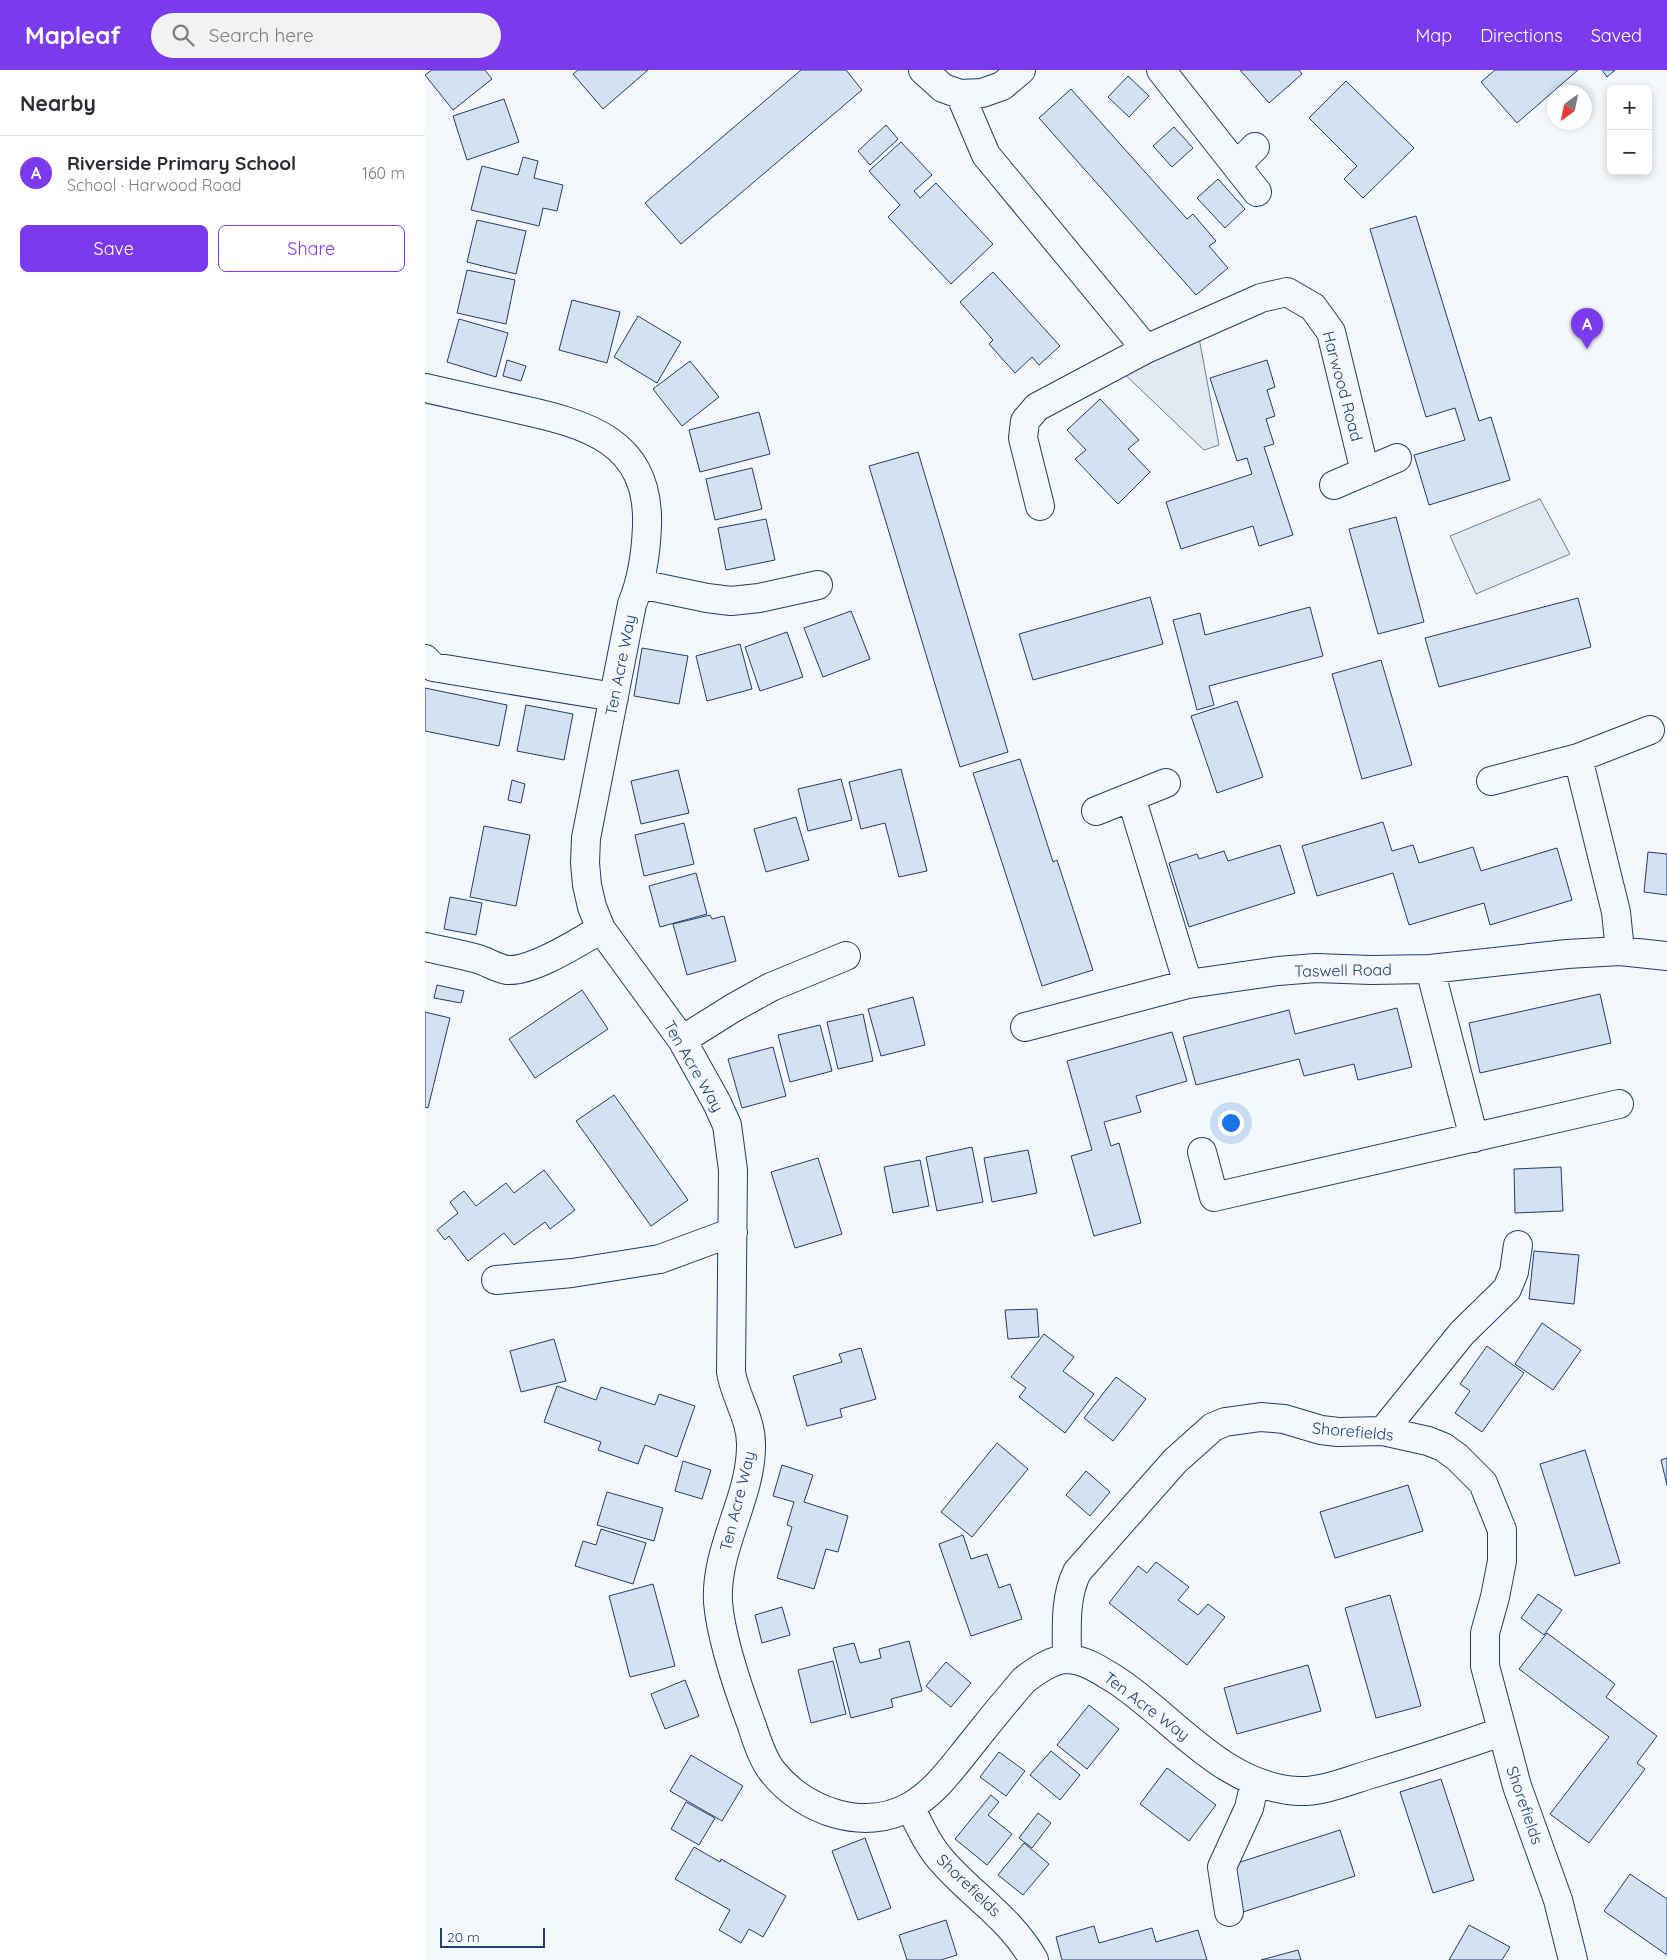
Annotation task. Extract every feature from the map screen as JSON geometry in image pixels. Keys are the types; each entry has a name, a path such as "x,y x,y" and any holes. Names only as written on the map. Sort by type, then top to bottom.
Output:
{"street":[{"path":"923,70 943,88 960,94 982,93 1002,86 1021,70"},
{"path":"1161,70 1246,156 1257,192"},
{"path":"960,94 986,155 1146,349"},
{"name":"Harwood Road","path":"1041,506 1023,438 1025,421 1037,407 1146,349 1261,298 1287,292 1313,307 1331,332 1365,472"},
{"name":"Ten Acre Way","path":"425,388 557,418 601,434 632,463 646,496 647,535 640,584 632,604 586,838 587,885 592,907 601,929 682,1040 727,1125 733,1170 731,1372 734,1388 748,1420 751,1445 746,1479 725,1548 720,1574 718,1601 722,1627 743,1701 761,1751 771,1770 783,1784 812,1805 849,1817 872,1817 892,1814 910,1807 943,1779 1024,1680 1041,1668 1067,1659 1084,1662 1134,1692 1207,1753 1230,1768 1255,1782 1299,1791 1330,1787 1501,1732"},
{"path":"1334,485 1397,458"},
{"path":"640,584 731,601 759,598 818,585"},
{"path":"425,659 433,667 614,697"},
{"path":"1491,781 1578,758 1650,730"},
{"path":"1578,758 1616,912 1620,951"},
{"path":"1096,810 1166,783"},
{"path":"1131,797 1188,984"},
{"path":"425,947 478,959 503,969 515,969 533,965 601,929"},
{"name":"Taswell Road","path":"1025,1027 1188,984 1278,971 1316,968 1371,970 1430,969 1567,954 1620,951 1667,956"},
{"path":"682,1040 726,1012 771,987 846,956"},
{"path":"1430,969 1474,1138"},
{"path":"1202,1152 1214,1197 1619,1104"},
{"path":"496,1280 572,1273 661,1258 733,1232"},
{"path":"1383,1431 1462,1333 1507,1289 1514,1272 1518,1245"},
{"name":"Shorefields","path":"1067,1659 1068,1602 1077,1572 1175,1461 1213,1427 1238,1419 1261,1417 1284,1419 1321,1430 1338,1432 1383,1431 1428,1441 1443,1447 1457,1457 1483,1484 1494,1506 1502,1530 1503,1546 1495,1597 1485,1633 1485,1666 1501,1732 1517,1786 1558,1900 1574,1960"},
{"path":"1229,1912 1222,1867 1249,1808 1255,1782"},
{"name":"Shorefields","path":"910,1807 927,1841 942,1861 1007,1922 1034,1960"}],"shaded area":[{"path":"1197,327 1219,445 1204,450 1116,366"},
{"path":"1540,499 1570,554 1476,594 1450,536"}],"building":[{"path":"432,70 485,70 492,79 453,110 425,75"},
{"path":"578,70 648,70 603,109 573,74"},
{"path":"801,70 846,70 862,90 681,244 645,203"},
{"path":"1240,70 1299,70 1302,74 1269,103"},
{"path":"1495,70 1578,70 1561,85 1547,85 1547,97 1517,123 1481,82"},
{"path":"1602,70 1615,70 1607,77"},
{"path":"1128,76 1149,96 1129,117 1108,97"},
{"path":"1346,81 1414,148 1363,198 1344,179 1357,166 1309,118"},
{"path":"1071,89 1187,219 1193,214 1216,241 1209,246 1228,268 1196,295 1039,118"},
{"path":"504,99 519,142 467,160 453,116"},
{"path":"886,125 898,139 870,165 858,151"},
{"path":"1174,127 1193,148 1172,167 1153,146"},
{"path":"901,142 932,175 914,191 920,198 936,183 993,244 951,284 888,217 900,205 869,171"},
{"path":"523,157 538,161 534,178 563,185 557,211 543,208 539,226 471,210 482,166 518,175"},
{"path":"1218,179 1245,209 1225,228 1197,198"},
{"path":"1416,216 1479,421 1491,417 1510,480 1429,505 1414,455 1465,440 1455,408 1426,417 1370,229"},
{"path":"477,220 526,231 516,274 467,262"},
{"path":"467,270 515,280 506,324 457,313"},
{"path":"993,272 1060,346 1039,365 1032,357 1015,373 989,344 993,340 960,302"},
{"path":"572,300 620,312 607,363 559,350"},
{"path":"638,316 681,342 657,383 614,357"},
{"path":"459,319 508,333 496,377 447,362"},
{"path":"507,360 526,366 521,381 503,376"},
{"path":"1267,360 1275,387 1267,390 1275,416 1266,419 1274,444 1264,447 1293,535 1259,546 1253,526 1181,549 1166,502 1252,474 1247,458 1237,461 1210,378"},
{"path":"690,361 719,397 682,426 653,389"},
{"path":"1100,399 1139,440 1128,449 1150,472 1118,504 1075,459 1086,450 1067,430"},
{"path":"759,412 770,454 700,472 689,430"},
{"path":"918,452 1008,752 960,767 869,466"},
{"path":"752,468 762,509 715,520 706,479"},
{"path":"1396,517 1424,622 1378,634 1349,529"},
{"path":"766,519 775,560 726,570 718,528"},
{"path":"1150,597 1163,644 1033,680 1019,634"},
{"path":"1578,598 1591,647 1439,687 1425,638"},
{"path":"1310,607 1323,656 1209,686 1214,705 1197,710 1173,620 1200,613 1205,635"},
{"path":"851,611 870,659 823,677 804,628"},
{"path":"787,632 803,677 760,691 745,647"},
{"path":"740,644 752,689 707,701 696,656"},
{"path":"642,648 688,656 679,704 634,696"},
{"path":"1381,660 1412,765 1362,779 1332,674"},
{"path":"425,688 507,705 499,746 425,731"},
{"path":"1237,701 1263,777 1217,793 1191,716"},
{"path":"526,705 573,714 564,760 517,751"},
{"path":"1020,759 1053,862 1057,860 1093,970 1042,986 973,773"},
{"path":"901,769 927,871 899,877 885,823 861,829 849,782"},
{"path":"678,770 689,813 641,824 631,781"},
{"path":"841,779 852,820 808,831 798,789"},
{"path":"512,780 525,784 521,803 508,800"},
{"path":"796,817 809,860 766,872 754,829"},
{"path":"1383,822 1392,851 1413,845 1419,863 1473,847 1481,871 1557,848 1572,900 1490,925 1484,903 1409,925 1393,873 1317,896 1302,846"},
{"path":"684,823 694,864 644,876 635,835"},
{"path":"484,826 530,835 516,906 470,897"},
{"path":"1280,845 1295,893 1189,927 1169,863 1197,854 1199,859 1224,851 1228,861"},
{"path":"1648,852 1667,854 1667,895 1644,892"},
{"path":"696,873 707,914 660,927 649,886"},
{"path":"450,897 482,903 476,935 444,929"},
{"path":"710,915 712,919 724,916 736,961 687,975 673,924"},
{"path":"437,985 464,991 461,1003 434,998"},
{"path":"582,990 608,1029 535,1078 509,1039"},
{"path":"1600,994 1611,1043 1480,1073 1469,1023"},
{"path":"913,997 925,1045 881,1056 868,1009"},
{"path":"1397,1008 1412,1067 1358,1080 1354,1064 1304,1076 1299,1059 1196,1085 1183,1037 1289,1010 1295,1034"},
{"path":"425,1012 450,1018 428,1108 425,1107"},
{"path":"863,1014 873,1061 838,1069 827,1022"},
{"path":"820,1025 832,1071 790,1082 778,1035"},
{"path":"1172,1032 1187,1081 1136,1096 1141,1112 1104,1122 1111,1146 1119,1143 1141,1223 1094,1236 1071,1156 1092,1150 1067,1061"},
{"path":"773,1047 786,1096 742,1108 728,1059"},
{"path":"614,1095 688,1200 651,1226 576,1121"},
{"path":"972,1147 983,1202 937,1211 926,1157"},
{"path":"1028,1150 1037,1193 992,1202 984,1158"},
{"path":"818,1158 842,1234 795,1248 771,1172"},
{"path":"920,1160 929,1206 893,1213 884,1167"},
{"path":"1561,1167 1563,1211 1515,1213 1514,1169"},
{"path":"544,1170 575,1210 550,1229 545,1222 514,1245 504,1233 468,1261 449,1236 445,1240 437,1230 458,1213 450,1202 464,1191 476,1206 506,1183 514,1193"},
{"path":"1534,1251 1579,1255 1574,1304 1529,1299"},
{"path":"1037,1309 1039,1337 1008,1339 1005,1310"},
{"path":"1542,1323 1581,1350 1553,1390 1515,1364"},
{"path":"1044,1334 1074,1357 1063,1371 1094,1394 1065,1433 1019,1397 1026,1388 1011,1377"},
{"path":"554,1339 566,1381 521,1392 510,1351"},
{"path":"1487,1346 1524,1373 1482,1432 1455,1413 1470,1391 1460,1384"},
{"path":"861,1348 876,1399 840,1409 842,1417 807,1426 793,1376 842,1362 839,1354"},
{"path":"1116,1377 1146,1399 1113,1441 1084,1418"},
{"path":"557,1386 596,1400 601,1387 655,1405 659,1394 695,1406 677,1457 645,1445 638,1464 598,1450 601,1442 544,1422"},
{"path":"997,1443 1028,1469 972,1537 941,1512"},
{"path":"1585,1450 1620,1563 1575,1576 1540,1464"},
{"path":"1667,1458 1667,1485 1661,1460"},
{"path":"683,1461 711,1470 702,1499 675,1491"},
{"path":"782,1465 813,1475 804,1502 848,1516 838,1552 826,1549 814,1589 777,1578 792,1527 787,1525 794,1502 773,1496"},
{"path":"1086,1471 1110,1492 1090,1516 1066,1495"},
{"path":"1408,1485 1423,1531 1335,1558 1320,1512"},
{"path":"607,1492 663,1508 654,1541 597,1525"},
{"path":"601,1529 646,1543 633,1584 575,1566 583,1541 596,1545"},
{"path":"963,1535 971,1559 987,1554 999,1588 1010,1584 1022,1619 971,1636 939,1544"},
{"path":"1156,1562 1189,1587 1178,1600 1198,1615 1208,1604 1225,1617 1187,1665 1109,1603 1138,1566 1147,1573"},
{"path":"653,1584 675,1666 630,1677 609,1596"},
{"path":"1538,1594 1562,1610 1544,1635 1521,1618"},
{"path":"1390,1595 1421,1706 1376,1718 1345,1608"},
{"path":"782,1607 790,1635 762,1643 755,1615"},
{"path":"1547,1633 1615,1684 1606,1697 1657,1736 1637,1763 1645,1769 1589,1843 1550,1814 1609,1737 1519,1669"},
{"path":"909,1641 922,1691 891,1699 893,1707 851,1718 833,1648 854,1643 860,1663 881,1658 879,1649"},
{"path":"833,1661 846,1714 811,1723 798,1670"},
{"path":"946,1662 971,1683 951,1707 926,1686"},
{"path":"1308,1665 1321,1711 1237,1734 1224,1688"},
{"path":"685,1680 699,1716 665,1729 651,1694"},
{"path":"1089,1705 1119,1729 1087,1769 1057,1745"},
{"path":"1051,1751 1080,1775 1060,1800 1030,1775"},
{"path":"999,1752 1025,1771 1006,1796 980,1777"},
{"path":"691,1755 743,1786 722,1821 670,1791"},
{"path":"1167,1768 1216,1805 1189,1841 1140,1804"},
{"path":"1441,1779 1474,1880 1433,1893 1400,1792"},
{"path":"991,1795 999,1802 988,1815 1012,1834 987,1865 955,1839"},
{"path":"686,1802 715,1818 699,1845 671,1829"},
{"path":"1038,1813 1051,1823 1032,1848 1019,1838"},
{"path":"1340,1830 1355,1876 1243,1912 1228,1866"},
{"path":"865,1838 891,1908 858,1920 832,1851"},
{"path":"1024,1843 1049,1864 1023,1895 998,1875"},
{"path":"694,1847 720,1862 721,1859 786,1896 763,1937 749,1929 741,1943 719,1930 730,1910 675,1879"},
{"path":"1630,1874 1667,1899 1667,1955 1604,1911"},
{"path":"946,1920 957,1955 941,1960 907,1960 899,1935"},
{"path":"1469,1925 1510,1947 1502,1960 1449,1960"},
{"path":"1094,1926 1099,1943 1152,1928 1156,1942 1198,1930 1207,1960 1062,1960 1056,1937"},
{"path":"1298,1950 1301,1960 1261,1960"}],"place":[{"name":"Riverside Primary School","path":"1587,349"}]}
